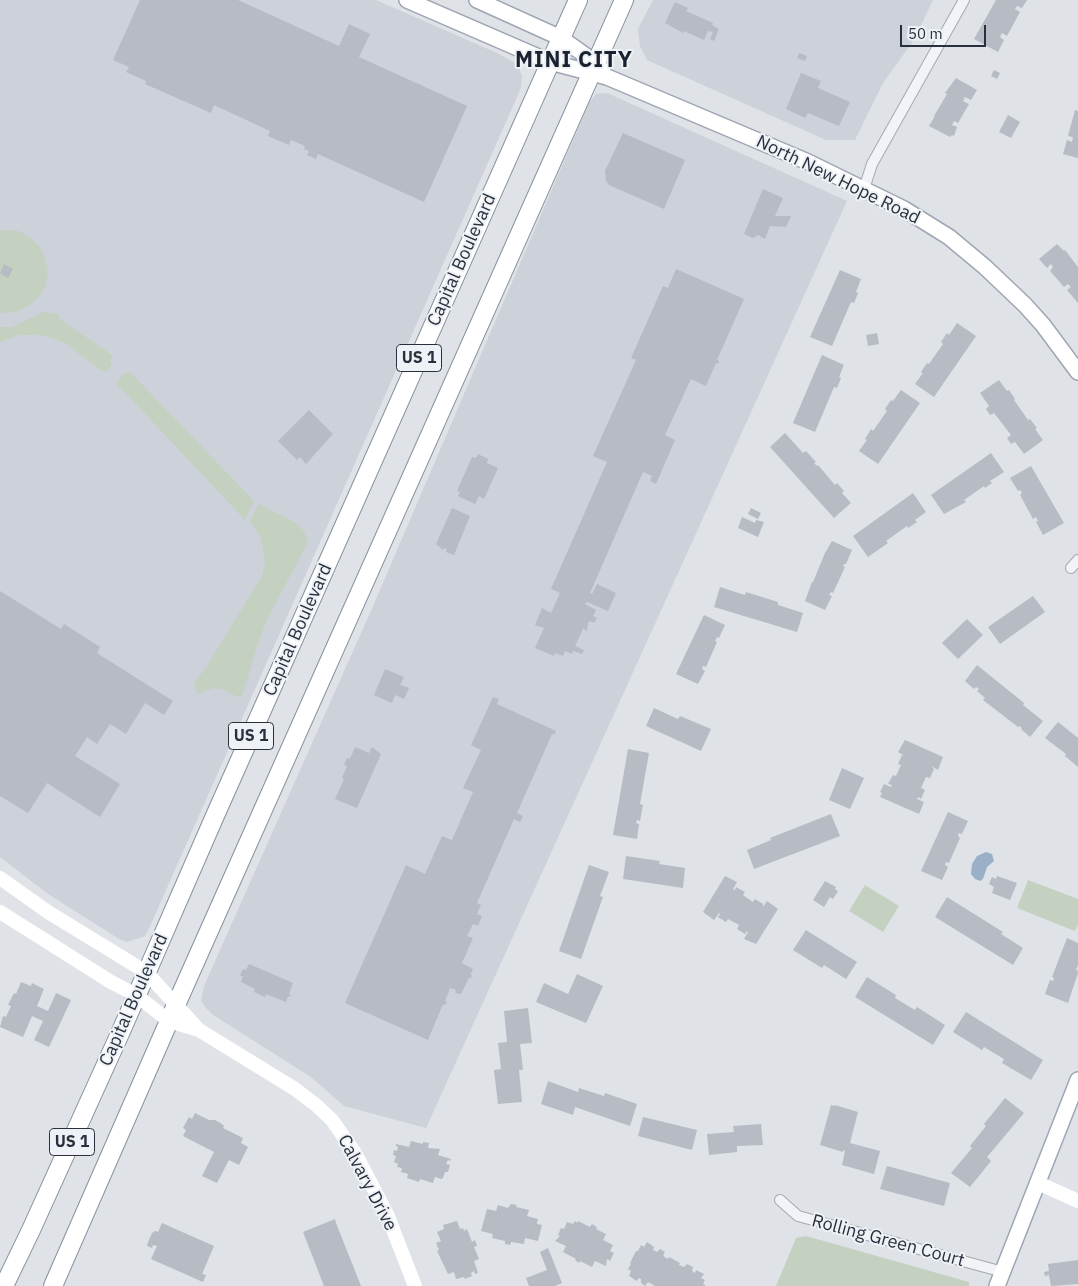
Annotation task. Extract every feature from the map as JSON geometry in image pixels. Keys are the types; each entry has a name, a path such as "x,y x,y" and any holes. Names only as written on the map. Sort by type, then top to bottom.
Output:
{"highway":[{"name":"Capital Boulevard","path":"4,1286 56,1177 578,0"},
{"name":"US 1","path":"53,1286 176,1005 598,71 624,0"}],"main road":[{"name":"North New Hope Road","path":"407,0 550,62 598,71 808,162 864,188 929,224 949,237 985,267 1025,305 1043,325 1078,372"},
{"path":"477,0 561,38 598,71"},
{"path":"1000,1279 1078,1080"}],"street":[{"path":"864,188 872,164 964,0"},
{"path":"1071,568 1078,560"},
{"path":"0,878 48,912 146,972"},
{"path":"0,912 110,982 136,996 169,1021"},
{"name":"Calvary Drive","path":"146,972 199,1030"},
{"name":"Calvary Drive","path":"169,1021 199,1030 296,1089 332,1120 356,1153 387,1214 414,1286"},
{"path":"1038,1182 1078,1201"},
{"name":"Rolling Green Court","path":"780,1200 798,1216 1000,1279"}],"shaded area":[{"path":"0,0 376,0 497,53 517,64 522,76 521,88 151,924 145,936 127,942 119,939 48,894 0,857"},
{"path":"653,0 933,0 914,40 883,83 855,140 826,140 647,60 640,46 638,29"},
{"path":"607,93 847,201 426,1128 344,1106 311,1077 213,1015 201,1000 204,986 370,613 589,103 596,94"}],"green space":[{"path":"0,231 19,231 32,239 40,247 48,272 45,287 39,297 28,306 16,312 5,313 0,312"},
{"path":"43,312 58,314 60,319 113,356 110,361 112,364 108,371 104,372 99,369 65,343 53,338 38,335 19,335 0,342 0,327 12,327"},
{"path":"130,372 254,501 245,520 117,384 122,375"},
{"path":"259,504 296,523 304,531 308,542 260,637 242,696 238,697 222,689 213,688 198,694 194,683 207,666 262,576 265,564 261,538 250,521"},
{"path":"1028,880 1078,899 1078,924 1075,931 1017,908"},
{"path":"865,885 899,906 883,932 849,911"},
{"path":"806,1236 969,1282 969,1286 776,1286 796,1238"}],"water":[{"path":"986,852 992,854 994,861 987,867 983,879 980,881 971,874 972,864 977,856"}],"building":[{"path":"140,0 238,0 339,46 349,24 370,34 359,57 467,106 424,202 318,154 316,159 307,155 309,151 304,149 305,146 291,140 289,145 268,136 270,131 214,105 211,113 145,84 146,81 126,72 129,67 113,60"},
{"path":"996,0 1027,0 1022,8 1017,6 1015,9 1020,12 1007,36 1002,33 1000,37 1004,40 998,52 974,39"},
{"path":"675,2 688,8 686,11 713,23 712,25 719,29 714,41 710,39 713,32 708,31 704,40 684,31 683,33 665,23"},
{"path":"799,53 807,56 805,61 797,58"},
{"path":"994,70 1000,73 997,79 991,76"},
{"path":"801,73 821,81 818,88 850,102 839,126 808,113 805,118 786,109"},
{"path":"956,78 977,90 971,100 965,97 963,101 969,104 958,123 954,121 952,125 957,127 954,136 950,137 929,126 947,94 945,93"},
{"path":"1075,110 1078,111 1078,158 1063,154 1067,140 1072,142 1073,137 1068,136"},
{"path":"1008,115 1020,122 1011,138 999,132"},
{"path":"623,133 685,160 664,209 609,185 606,181 605,171"},
{"path":"763,189 783,198 775,216 791,216 786,227 770,226 765,239 758,235 753,238 744,234"},
{"path":"1057,244 1065,250 1078,267 1078,303 1067,290 1071,287 1068,284 1064,287 1050,271 1053,267 1051,264 1047,268 1039,259"},
{"path":"4,264 13,269 8,278 0,273"},
{"path":"676,269 744,299 717,360 719,361 718,364 716,363 706,386 691,379 665,435 675,440 656,484 650,481 652,476 643,472 590,593 592,594 597,584 616,593 608,611 587,602 585,604 596,610 593,616 597,618 594,623 590,621 588,623 587,631 584,627 575,646 584,650 582,654 573,651 572,654 565,651 563,656 555,653 554,656 535,648 544,628 535,625 542,608 551,613 560,593 551,589 607,462 593,456 636,360 631,358 663,286 668,288"},
{"path":"840,270 861,279 854,303 851,302 832,346 810,337"},
{"path":"957,323 976,336 934,397 915,384 927,363 929,364 943,344 941,342 947,333 949,335"},
{"path":"877,333 879,344 868,346 866,335"},
{"path":"822,355 844,365 837,388 834,387 815,432 793,423"},
{"path":"999,380 1007,391 1009,390 1028,420 1030,419 1037,428 1035,429 1043,440 1024,454 1015,442 1011,444 1007,438 1011,435 994,413 990,415 986,409 989,406 980,393"},
{"path":"901,390 920,403 878,464 859,451 867,440 865,439 871,429 873,431 887,411 885,409 891,400 893,401"},
{"path":"309,410 333,434 306,464 300,457 297,460 278,441"},
{"path":"785,433 803,453 806,451 816,462 814,463 818,465 835,485 837,483 844,491 842,493 851,503 834,518 770,447"},
{"path":"991,453 1004,472 990,481 992,483 985,488 984,486 964,500 966,502 944,514 931,495"},
{"path":"478,454 488,459 487,463 498,468 484,499 479,496 475,504 458,496 460,492 457,491 472,457 476,458"},
{"path":"1031,466 1064,523 1043,535 1036,522 1038,521 1036,517 1033,519 1020,495 1022,493 1020,490 1018,491 1010,478"},
{"path":"913,493 926,512 915,520 917,522 908,528 907,526 886,541 888,543 868,557 853,536"},
{"path":"452,508 470,516 454,555 446,552 447,549 444,548 443,550 436,544"},
{"path":"751,508 761,513 758,519 748,514"},
{"path":"742,517 755,523 756,520 764,522 758,537 738,528"},
{"path":"832,541 852,550 846,564 843,566 845,567 833,593 831,592 829,595 832,596 825,610 805,601"},
{"path":"720,587 745,595 746,592 778,602 778,605 803,613 797,632 714,607"},
{"path":"0,591 61,629 64,624 100,647 97,653 173,701 164,715 145,703 126,734 110,724 97,744 87,737 75,756 120,784 100,817 47,783 28,813 0,796"},
{"path":"1033,596 1045,612 1000,644 988,627"},
{"path":"704,615 725,625 719,638 717,637 715,641 717,642 706,667 703,666 702,669 705,671 698,684 676,674"},
{"path":"967,619 983,635 958,659 942,643"},
{"path":"977,665 1043,721 1030,737 1022,728 1018,727 983,700 985,698 977,691 979,689 976,687 974,689 965,681"},
{"path":"385,669 404,677 400,685 409,688 404,699 395,695 392,703 374,695"},
{"path":"493,697 499,699 497,704 556,731 554,735 552,734 517,813 523,816 520,822 514,819 477,903 481,905 477,914 482,916 478,926 473,924 467,936 473,938 462,963 473,969 470,975 472,975 471,978 469,978 461,994 455,993 456,990 450,988 445,1001 447,1002 445,1005 443,1004 428,1040 345,1003 406,865 425,874 442,836 452,840 473,792 463,788 481,750 471,745"},
{"path":"654,708 678,719 680,716 711,729 701,751 646,726"},
{"path":"1058,722 1078,738 1078,767 1065,756 1066,754 1045,738"},
{"path":"905,740 943,757 938,770 931,766 934,769 930,778 926,777 921,788 925,790 921,799 918,797 917,799 924,802 919,814 880,797 884,784 891,787 892,785 888,784 893,775 896,776 901,765 898,764 902,755 905,756 898,752"},
{"path":"355,747 369,753 372,747 381,754 357,808 335,799 344,779 342,778 347,766 344,765 347,758 350,759"},
{"path":"628,749 649,753 640,804 643,805 640,821 637,820 636,823 639,824 637,839 613,835"},
{"path":"842,768 864,778 850,809 829,800"},
{"path":"948,812 968,821 962,834 959,833 958,836 960,838 949,863 946,862 945,865 948,867 942,880 921,871"},
{"path":"831,814 840,836 754,869 747,850 771,840 770,838"},
{"path":"626,856 660,861 659,864 685,868 683,888 623,879"},
{"path":"589,865 609,872 600,896 603,897 581,959 559,951"},
{"path":"725,876 737,882 733,889 735,890 736,887 745,892 743,895 753,902 755,899 763,904 763,907 767,901 778,909 756,944 744,939 748,932 745,934 737,929 739,925 728,919 726,922 718,917 719,913 714,920 703,912"},
{"path":"997,876 1017,883 1010,900 992,893 994,887 989,884 992,877 996,879"},
{"path":"825,881 836,887 835,889 838,891 833,899 830,897 824,907 813,900"},
{"path":"947,897 1003,932 1001,934 1023,948 1013,965 935,917"},
{"path":"806,930 857,962 846,979 824,965 822,968 793,950"},
{"path":"1067,938 1078,943 1078,965 1076,970 1078,973 1068,1003 1045,994 1050,980 1053,981 1054,978 1052,977"},
{"path":"249,964 293,983 289,994 291,995 290,997 288,996 286,1002 266,994 265,997 254,992 255,989 241,982 243,976 240,976 243,969 246,970"},
{"path":"577,974 603,986 586,1023 536,1002 544,983 568,994"},
{"path":"867,977 896,995 895,998 915,1010 917,1007 945,1025 933,1045 855,997"},
{"path":"21,982 31,986 32,983 44,989 37,1006 48,1011 56,993 71,1000 49,1047 34,1040 43,1021 32,1016 23,1037 0,1027 3,1016 6,1017 11,1006 8,1005 14,993 16,994"},
{"path":"528,1008 532,1043 520,1044 523,1070 519,1070 522,1102 498,1104 494,1070 501,1069 498,1043 507,1042 504,1011"},
{"path":"966,1012 1043,1060 1031,1080 1002,1063 1004,1059 984,1047 982,1050 953,1032"},
{"path":"548,1081 578,1092 579,1088 604,1096 605,1093 637,1104 630,1126 575,1107 573,1115 541,1104"},
{"path":"1005,1098 1024,1113 987,1157 991,1161 970,1187 951,1173 972,1148 970,1146 986,1126 984,1124"},
{"path":"831,1105 858,1112 850,1143 880,1151 874,1174 842,1165 845,1151 820,1145"},
{"path":"195,1113 222,1124 223,1128 243,1138 241,1143 248,1147 239,1165 229,1160 217,1183 202,1176 214,1152 183,1136 186,1130 183,1128 189,1117 192,1119"},
{"path":"643,1117 697,1130 692,1150 638,1136"},
{"path":"761,1124 763,1145 737,1146 737,1152 709,1155 707,1134 734,1132 733,1126"},
{"path":"411,1141 423,1144 423,1142 429,1143 428,1148 440,1149 438,1155 451,1159 446,1164 450,1165 448,1172 445,1172 443,1178 435,1177 433,1183 420,1179 419,1182 407,1178 408,1174 401,1172 402,1168 397,1167 398,1164 394,1162 396,1156 393,1155 394,1150 397,1151 398,1147 396,1144 409,1147"},
{"path":"887,1166 950,1183 944,1206 880,1189"},
{"path":"511,1204 529,1210 527,1216 538,1219 537,1224 542,1225 538,1241 525,1238 524,1244 511,1242 510,1245 505,1244 505,1241 492,1238 493,1234 481,1231 487,1209 496,1211 498,1205 508,1208"},
{"path":"335,1219 361,1286 324,1286 303,1232"},
{"path":"457,1221 460,1229 463,1228 464,1231 467,1229 472,1242 475,1240 477,1246 474,1247 479,1259 474,1261 478,1273 475,1274 474,1271 471,1273 472,1276 465,1279 464,1277 456,1279 454,1272 448,1274 437,1251 439,1250 436,1243 441,1241 437,1232 444,1229 443,1225"},
{"path":"575,1221 590,1227 592,1224 597,1227 596,1229 606,1234 603,1240 613,1245 610,1251 614,1253 610,1261 607,1259 606,1266 595,1261 592,1267 580,1261 579,1263 576,1259 563,1252 566,1246 555,1241 560,1236 558,1235 561,1228 564,1229 567,1222 573,1224"},
{"path":"162,1223 214,1246 202,1274 206,1275 203,1282 151,1259 157,1246 153,1245 152,1248 147,1246 148,1242 152,1233 158,1232"},
{"path":"647,1242 654,1247 653,1250 657,1252 660,1249 665,1252 663,1256 668,1259 669,1257 684,1267 687,1264 693,1267 692,1271 695,1273 696,1270 704,1274 701,1278 705,1280 703,1284 706,1286 655,1286 648,1282 645,1286 641,1283 641,1279 639,1278 637,1281 629,1276 631,1271 628,1269 636,1251 638,1251 641,1245 644,1247"},
{"path":"548,1248 562,1283 555,1286 529,1286 526,1278 547,1270 540,1252"},
{"path":"1078,1260 1078,1284 1051,1286 1049,1275 1045,1276 1044,1272 1049,1271 1048,1264"}],"district":[{"name":"MINI CITY","path":"574,61"}]}
